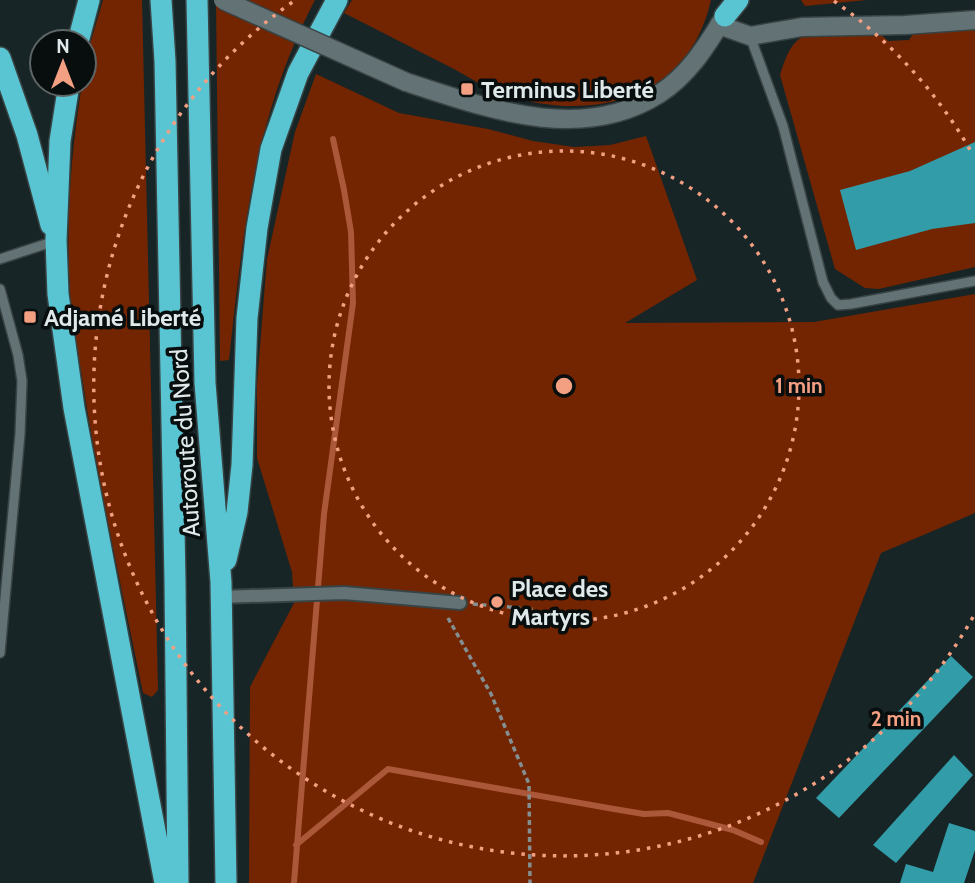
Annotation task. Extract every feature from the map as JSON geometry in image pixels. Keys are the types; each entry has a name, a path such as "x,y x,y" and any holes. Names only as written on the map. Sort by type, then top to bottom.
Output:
{"highway":[{"path":"82,28 89,0"},
{"name":"Autoroute du Nord","path":"161,0 165,61 175,567 178,883"},
{"name":"Autoroute du Nord","path":"197,0 205,383 221,590 226,883"},
{"path":"221,590 240,488 247,318 257,228 271,149 298,73 337,0"},
{"path":"0,58 27,135 44,205 56,240"},
{"path":"67,98 60,141 56,240 58,294 74,408 165,883"}],"street":[{"path":"223,0 406,82 496,111 578,119 605,116 637,105 660,93 686,71 706,48 727,10 750,36 802,27 905,25 975,20"},
{"path":"221,590 344,593 460,603"}],"lane":[{"path":"750,36 783,126 823,282 831,298 838,305 851,304 975,281"},
{"path":"0,259 56,240"},
{"path":"0,289 18,355 22,381 20,434 3,588 0,653"}],"path":[{"path":"438,601 491,694 529,784 530,883"},
{"path":"460,603 533,609"}],"shaded area":[{"path":"103,0 142,0 158,690 152,697 143,693 98,471 71,306 69,223 74,140 80,98 98,98 98,28 95,28"},
{"path":"216,0 315,0 294,44 265,131 246,220 229,360 220,361"},
{"path":"352,0 711,0 699,35 681,62 658,82 631,96 601,104 569,106 536,102 489,89 344,13"},
{"path":"801,0 867,0 805,6"},
{"path":"975,24 975,267 879,289 865,288 835,269 780,75 786,58 795,43 804,36 877,31 888,41 909,40 917,28"},
{"path":"316,74 399,113 488,129 533,141 574,147 610,145 646,136 697,280 625,323 814,322 975,294 975,513 881,553 753,883 249,883 250,687 294,603 292,572 257,458 257,384 267,259 295,132"}],"building":[{"path":"975,142 975,223 932,229 856,250 840,190 910,171"},
{"path":"951,656 973,677 839,818 816,798"},
{"path":"954,755 973,775 896,863 873,845"},
{"path":"949,823 975,831 975,850 964,883 900,883 906,864 933,872"}],"waterway":[{"path":"294,883 324,514 353,303 351,232 333,139"},
{"path":"296,845 388,769 644,814 668,813 733,830 761,842"}],"place":[{"name":"Terminus Liberté","path":"467,89"},
{"name":"Adjamé Liberté","path":"30,317"},
{"name":"Place des Martyrs","path":"497,602"}]}
